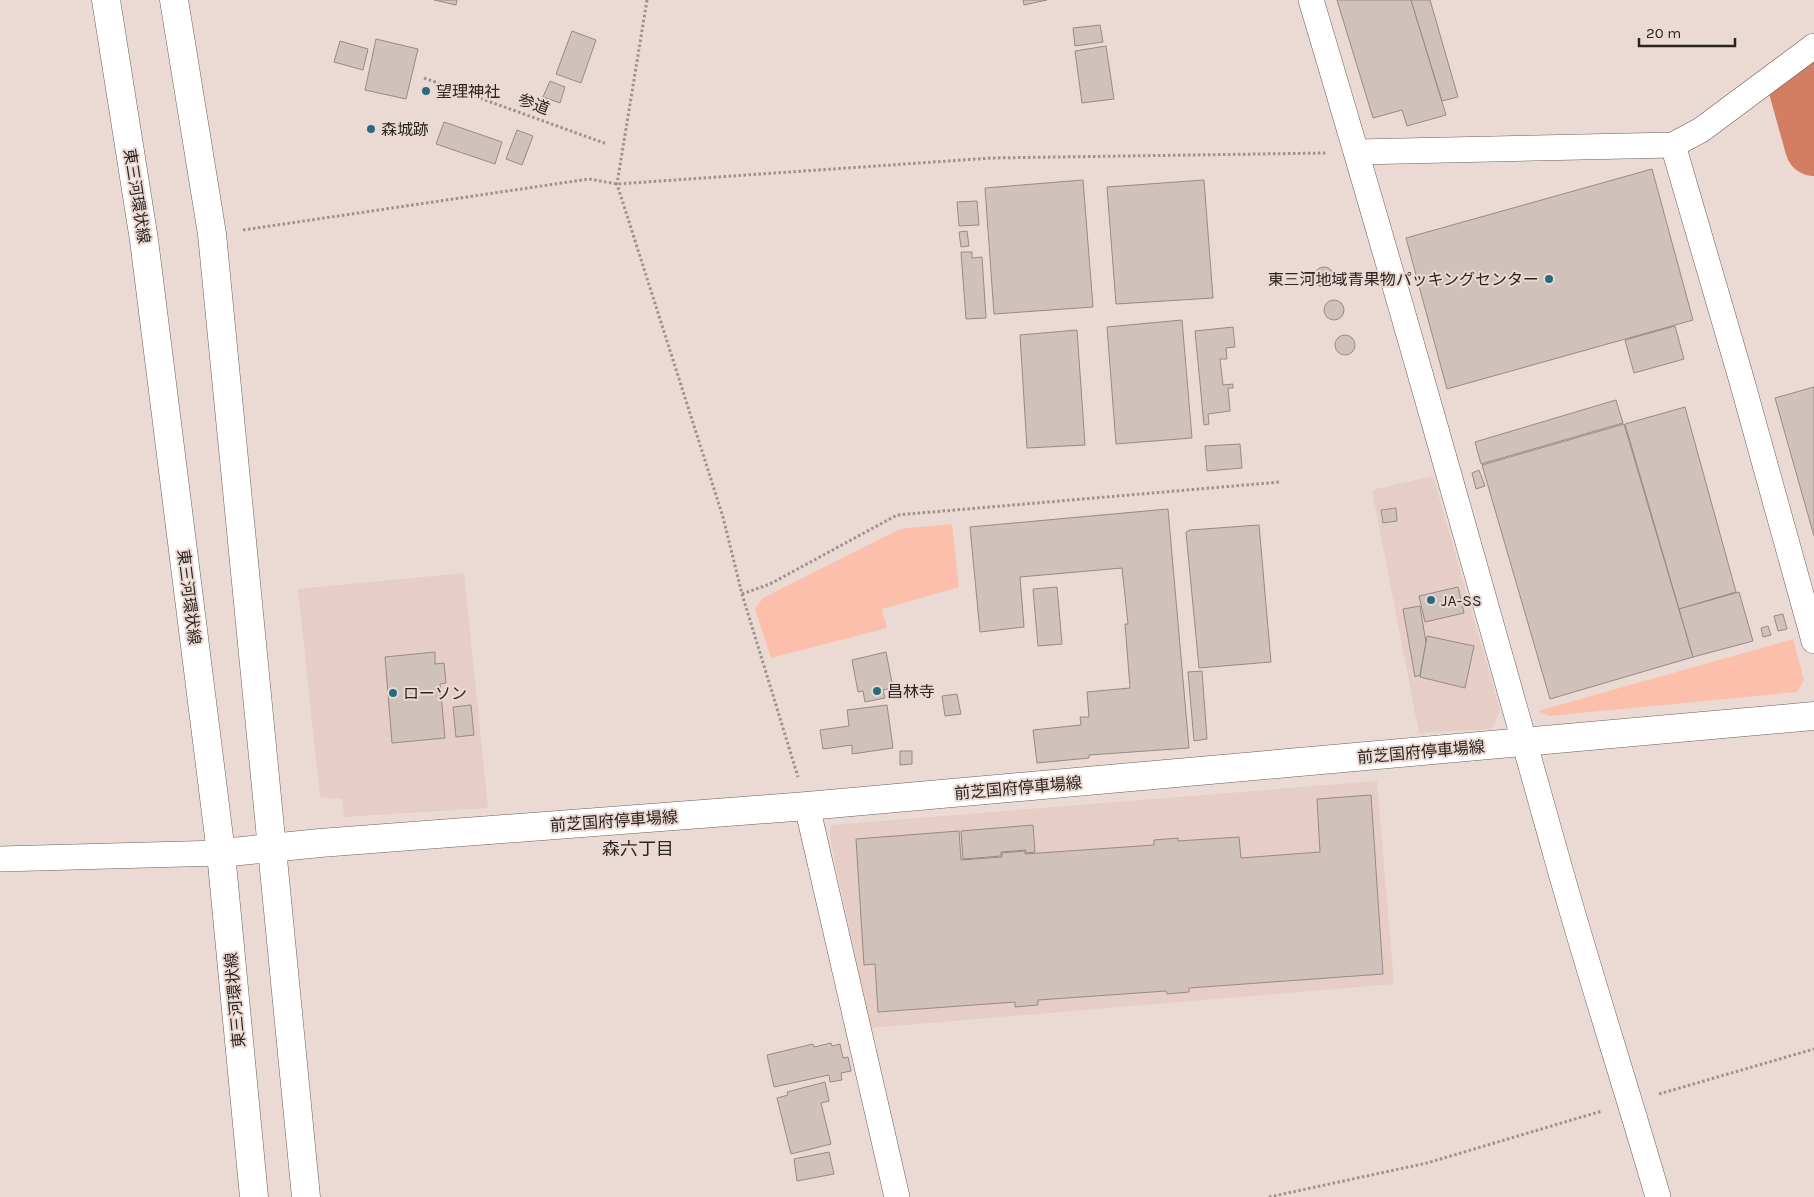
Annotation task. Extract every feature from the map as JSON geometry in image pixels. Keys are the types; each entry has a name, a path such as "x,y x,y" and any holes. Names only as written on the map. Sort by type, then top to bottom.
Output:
{"main road":[{"name":"東三河環状線","path":"106,0 144,240 221,853 254,1197"},
{"path":"174,0 212,234 306,1197"},
{"name":"前芝国府停車場線","path":"221,853 320,843 807,806 1814,716"}],"street":[{"path":"1311,0 1357,152 1556,857 1658,1197"},
{"path":"1357,152 1673,145 1701,130 1814,46"},
{"path":"1673,145 1741,378 1814,641"},
{"path":"807,806 897,1197"},
{"path":"0,859 221,853"}],"path":[{"path":"647,0 617,184 723,518 742,594 807,806"},
{"name":"参道","path":"424,78 607,144"},
{"path":"212,234 589,178 617,184 991,158 1357,152"},
{"path":"742,594 770,584 897,515 1280,482"},
{"path":"1269,1197 1427,1163 1814,1049"}],"shaded area":[{"name":"JA-SS","path":"1433,476 1500,710 1492,729 1419,733 1372,490"},
{"path":"952,524 959,587 882,609 887,628 771,658 755,609 763,598 900,529"},
{"name":"ローソン","path":"464,573 488,808 344,817 342,799 320,797 298,589"},
{"path":"1793,639 1804,680 1797,692 1549,716 1538,711"},
{"path":"1377,781 1394,984 870,1028 830,837 831,825"}],"building":[{"path":"434,0 457,0 456,5"},
{"path":"1023,0 1047,0 1024,5"},
{"path":"1337,0 1411,0 1446,115 1407,126 1402,110 1373,118"},
{"path":"1411,0 1430,0 1458,97 1442,101"},
{"path":"1100,25 1103,42 1075,46 1073,28"},
{"path":"572,31 596,40 581,83 556,74"},
{"path":"376,39 418,49 406,99 365,90"},
{"path":"340,41 368,49 363,70 334,62"},
{"path":"1106,46 1114,99 1082,103 1075,51"},
{"path":"550,81 565,87 560,103 543,97"},
{"path":"444,122 502,142 495,164 436,144"},
{"path":"517,130 533,136 522,165 506,159"},
{"name":"東三河地域青果物パッキングセンター","path":"1652,169 1693,320 1447,389 1406,238"},
{"path":"1083,180 1093,307 994,314 985,188"},
{"path":"1204,180 1213,298 1116,304 1107,187"},
{"path":"977,201 979,225 959,226 957,202"},
{"path":"967,231 969,246 961,247 959,232"},
{"path":"961,252 972,252 972,258 982,257 986,318 966,319"},
{"path":"1324,267 1331,270 1334,277 1331,284 1324,287 1317,284 1314,277 1317,270"},
{"path":"1334,300 1341,303 1344,310 1341,317 1334,320 1327,317 1324,310 1327,303"},
{"path":"1182,320 1192,438 1116,444 1107,327"},
{"path":"1675,326 1684,359 1634,373 1625,340"},
{"path":"1233,327 1235,347 1226,348 1227,359 1220,359 1223,385 1233,384 1233,388 1228,388 1230,411 1208,414 1209,424 1204,425 1195,331"},
{"path":"1077,330 1085,445 1027,448 1020,335"},
{"path":"1345,335 1352,338 1355,345 1352,352 1345,355 1338,352 1335,345 1338,338"},
{"path":"1814,387 1814,536 1775,398"},
{"path":"1616,400 1623,423 1481,464 1475,442"},
{"path":"1685,407 1736,592 1679,609 1625,424"},
{"path":"1624,424 1693,657 1550,699 1482,465"},
{"path":"1240,444 1242,468 1207,471 1205,446"},
{"path":"1479,470 1485,486 1476,489 1472,473"},
{"path":"1396,508 1397,521 1383,523 1381,510"},
{"path":"1168,509 1189,748 1089,755 1089,758 1037,763 1033,730 1081,725 1080,717 1089,717 1087,692 1130,688 1125,624 1128,624 1122,568 1020,577 1024,627 980,632 970,527"},
{"path":"1259,525 1271,662 1199,668 1186,532 1190,530"},
{"path":"1057,587 1062,644 1038,646 1033,589"},
{"path":"1458,587 1464,613 1425,622 1419,596"},
{"path":"1739,592 1753,641 1693,657 1679,609"},
{"path":"1420,606 1426,643 1420,675 1415,677 1403,609"},
{"path":"1783,614 1787,629 1778,631 1774,616"},
{"path":"1768,626 1771,635 1763,637 1761,628"},
{"path":"1427,636 1474,646 1465,688 1420,677"},
{"path":"435,652 435,664 444,663 446,683 440,684 445,738 392,743 385,657"},
{"path":"886,652 893,688 883,690 885,698 865,702 863,691 858,692 852,660"},
{"path":"1202,671 1207,739 1194,741 1188,672"},
{"path":"957,694 961,714 945,716 942,696"},
{"path":"471,705 474,735 456,737 453,707"},
{"path":"887,705 893,748 852,754 852,745 823,749 820,730 849,726 847,710"},
{"path":"900,751 912,751 912,764 900,765"},
{"path":"1371,795 1383,974 1189,988 1189,992 1167,994 1166,991 1038,1000 1038,1005 1015,1007 1015,1002 878,1012 875,964 864,965 856,839 959,831 961,860 1002,857 1002,853 1025,851 1025,854 1154,845 1154,840 1178,838 1178,841 1239,837 1241,858 1320,852 1317,799"},
{"path":"1033,825 1035,852 1026,853 1026,850 1001,852 1001,856 963,859 961,831"},
{"path":"831,1043 832,1046 840,1044 843,1058 848,1057 851,1071 841,1073 842,1080 830,1082 829,1075 774,1087 767,1055 813,1044 814,1047"},
{"path":"825,1082 829,1101 821,1103 831,1144 791,1154 777,1098 788,1095 787,1092"},
{"path":"829,1152 834,1174 797,1181 794,1159"}],"waterway":[{"path":"1797,86 1814,147"}],"place":[{"name":"望理神社","path":"426,91"},
{"name":"森城跡","path":"371,129"},
{"name":"東三河地域青果物パッキングセンター","path":"1549,279"},
{"name":"JA-SS","path":"1431,600"},
{"name":"昌林寺","path":"877,691"},
{"name":"ローソン","path":"393,693"}],"district":[{"name":"森六丁目","path":"638,849"}]}
